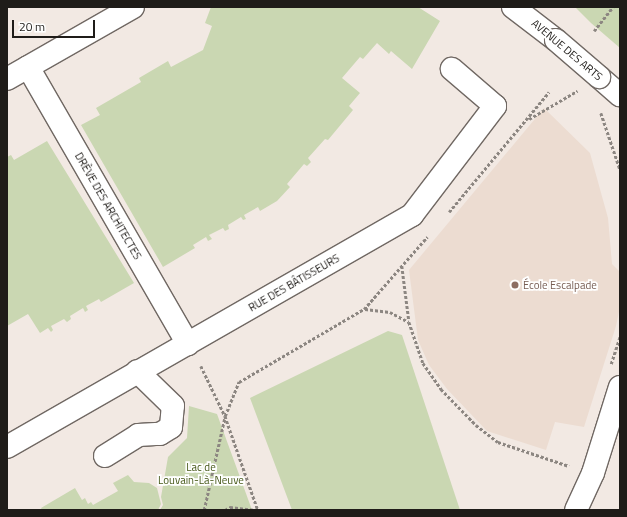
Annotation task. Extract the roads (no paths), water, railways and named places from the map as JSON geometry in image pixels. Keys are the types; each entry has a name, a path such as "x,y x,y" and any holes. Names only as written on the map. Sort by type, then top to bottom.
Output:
{"street":[{"path":"7,79 133,7"},
{"name":"AVENUE DES ARTS","path":"513,7 556,40 619,94"},
{"name":"DRÈVE DES ARCHITECTES","path":"28,66 188,344"},
{"name":"RUE DES BÂTISSEURS","path":"7,447 137,371 188,344 412,215 495,106 452,69"},
{"path":"105,456 138,435 160,434 171,427 173,406 137,371"},
{"path":"576,510 593,473 620,387"}],"place":[{"name":"École Escalpade","path":"515,285"}],"park label":[{"name":"Lac de Louvain-Là-Neuve","path":"201,474"}]}
